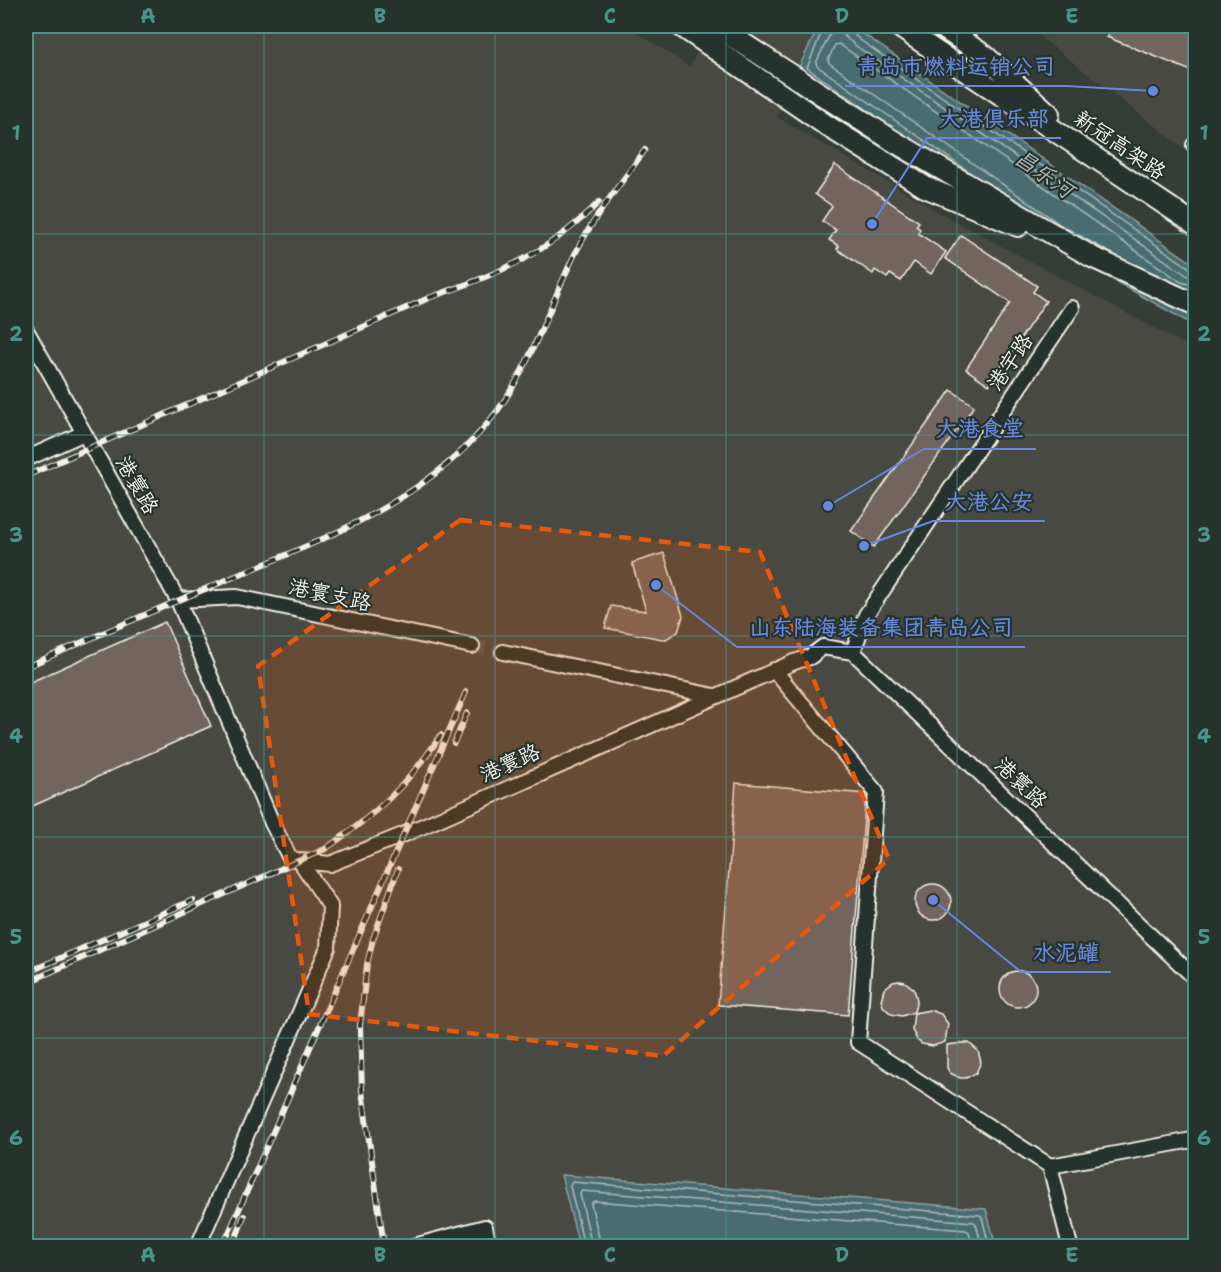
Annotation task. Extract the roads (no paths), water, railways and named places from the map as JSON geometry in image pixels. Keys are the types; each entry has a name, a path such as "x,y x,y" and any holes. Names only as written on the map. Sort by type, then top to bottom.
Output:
{"highway":[{"path":"681,26 830,127 925,187 1092,257 1196,305"},
{"path":"716,26 895,142 1092,257"},
{"name":"新冠高架路","path":"898,26 1196,225"},
{"path":"940,26 984,55 1104,164"}],"lane":[{"name":"港宇路","path":"853,652 866,615 1072,308"},
{"name":"港寰路","path":"26,330 178,600 272,823 290,858 330,864 774,670 810,657 823,647 853,652 1196,979"},
{"path":"26,459 84,433"},
{"name":"港寰支路","path":"178,600 237,597 472,646"},
{"path":"502,652 714,696"},
{"path":"774,670 876,792 858,1042 1050,1166 1070,1246"},
{"path":"198,1246 328,948 330,906 300,861"},
{"path":"1050,1166 1192,1140 1196,1142"},
{"path":"414,1246 485,1227 489,1246"}],"water":[{"name":"昌乐河","path":"819,26 852,26 1195,265 1195,326 1049,244 798,69"},
{"path":"561,1175 986,1209 996,1246 579,1246"}],"tunnel":[{"path":"472,646 503,652"}],"railway":[{"path":"26,667 333,534 406,494 440,470 471,442 510,392 530,356 580,245 645,150"},
{"path":"26,476 431,297 500,271 541,249 580,220 599,202"},
{"path":"223,1246 466,692"},
{"path":"454,743 467,713"},
{"path":"26,983 325,849 375,811 403,785 441,735"},
{"path":"384,1246 362,1091 360,1025 367,964 373,939 398,869"},
{"path":"26,973 193,900"},
{"path":"233,1246 244,1216"}],"place":[{"name":"青岛市燃料运销公司","path":"1153,91"},
{"name":"大港俱乐部","path":"872,224"},
{"name":"大港食堂","path":"828,506"},
{"name":"大港公安","path":"864,546"},
{"name":"山东陆海装备集团青岛公司","path":"656,585"},
{"name":"水泥罐","path":"933,900"}]}
